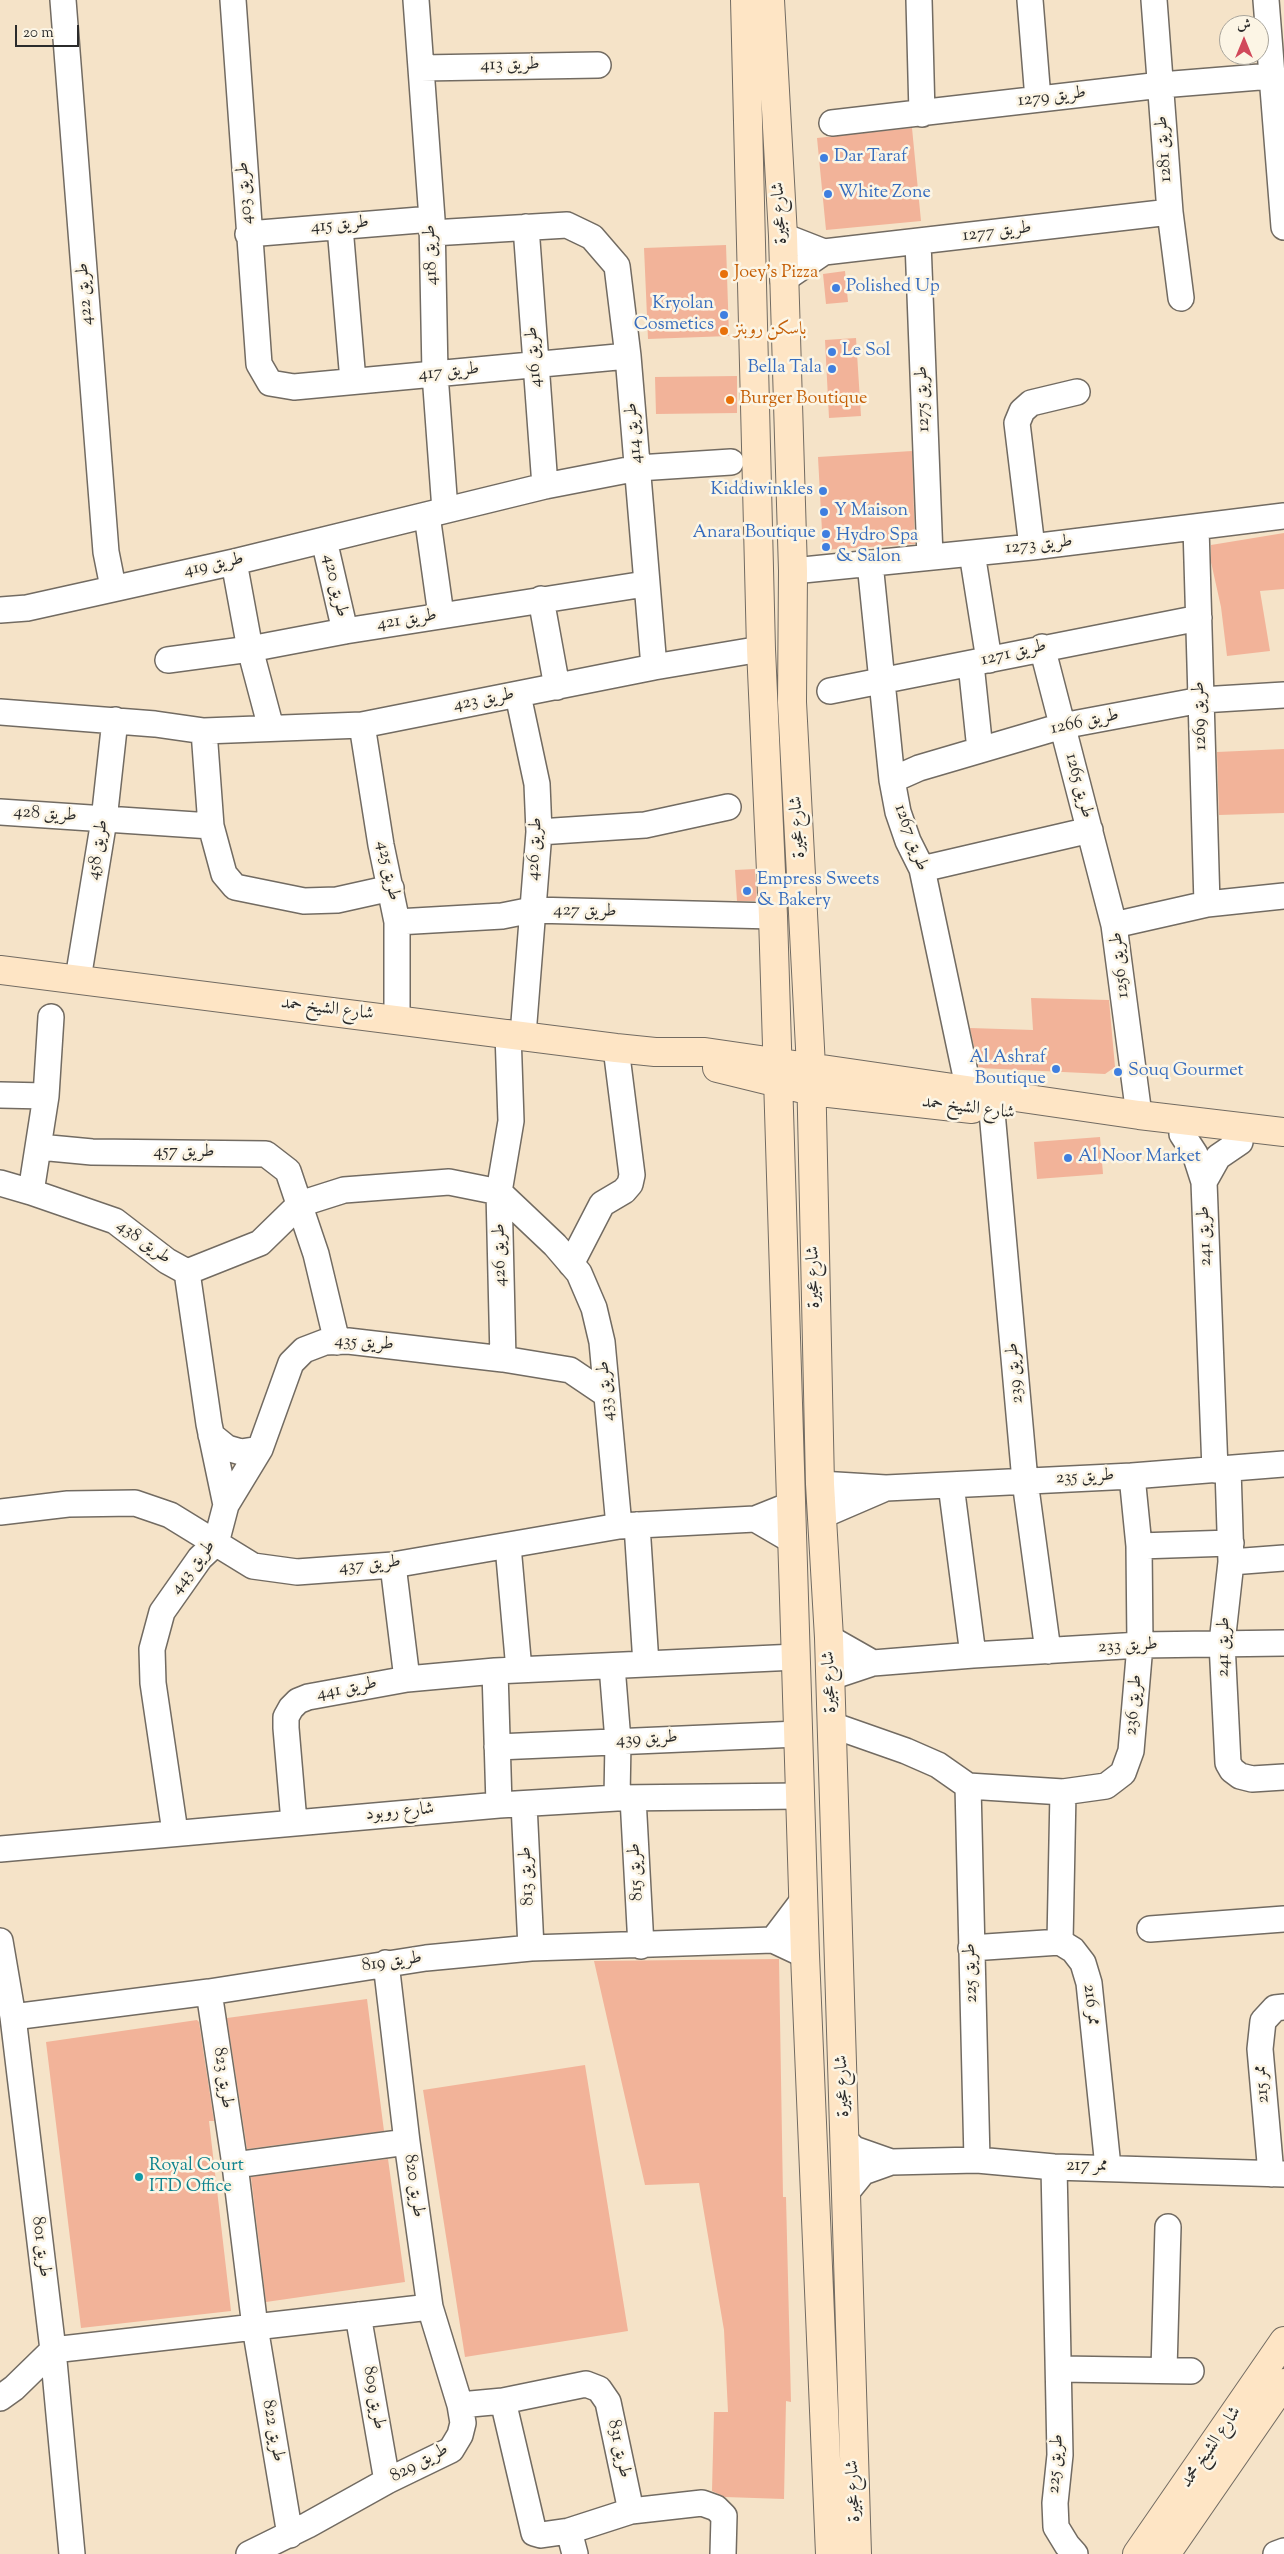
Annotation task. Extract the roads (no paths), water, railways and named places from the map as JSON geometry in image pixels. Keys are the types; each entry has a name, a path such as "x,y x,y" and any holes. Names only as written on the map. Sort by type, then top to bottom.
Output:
{"street":[{"name":"طريق 422","path":"63,0 106,552 113,587"},
{"name":"طريق 403","path":"232,0 248,234 260,364 270,382"},
{"name":"طريق 418","path":"416,0 432,226 436,374 436,512"},
{"name":"شارع عجيرة","path":"745,0 744,462 757,492 761,649 773,916 805,1955 830,2554"},
{"name":"شارع عجيرة","path":"770,0 783,236 793,571 792,702 811,1079 820,1484 831,1677 846,2141 856,2554"},
{"path":"919,0 922,114"},
{"path":"1030,0 1038,99"},
{"name":"طريق 1281","path":"1154,0 1170,212 1182,298"},
{"path":"1266,0 1276,30 1272,76 1284,227"},
{"name":"طريق 413","path":"421,68 598,65"},
{"name":"طريق 1279","path":"832,123 1161,85 1272,76"},
{"name":"طريق 1277","path":"783,236 824,252 1170,212"},
{"name":"طريق 415","path":"248,234 340,227 526,227 567,225"},
{"name":"طريق 414","path":"567,225 592,237 617,266 628,356 638,468 645,584 654,667"},
{"path":"340,227 353,382"},
{"name":"طريق 416","path":"526,227 545,486"},
{"name":"طريق 1275","path":"918,242 930,557"},
{"name":"طريق 1277","path":"783,280 824,252"},
{"name":"طريق 417","path":"270,382 294,387 628,356"},
{"path":"1032,547 1017,423 1022,411 1031,403 1077,392"},
{"name":"طريق 419","path":"0,610 28,608 113,587 234,562 545,486 638,468 744,462"},
{"path":"436,512 441,616"},
{"name":"طريق 1273","path":"793,571 1032,547 1284,516"},
{"name":"طريق 1269","path":"1196,527 1207,904"},
{"name":"طريق 420","path":"324,540 345,631"},
{"path":"972,553 980,662 980,750"},
{"path":"234,562 250,649 271,728"},
{"name":"طريق 1267","path":"870,563 892,780 898,812 908,841 922,869 981,1101"},
{"name":"طريق 421","path":"168,660 250,649 345,631 645,584"},
{"path":"541,599 557,687"},
{"name":"طريق 1271","path":"830,691 980,662 1042,647 1199,618"},
{"name":"طريق 1265","path":"1042,647 1114,925"},
{"name":"طريق 423","path":"0,712 116,720 204,731 362,725 654,667 761,649"},
{"name":"طريق 426","path":"503,1358 499,1192 511,1121 515,1034 532,910 539,832 537,784 518,694"},
{"name":"طريق 1266","path":"892,780 919,768 1062,726 1201,700 1284,695"},
{"name":"طريق 458","path":"78,979 104,820 116,720"},
{"name":"طريق 425","path":"362,725 381,845 397,922 397,1019"},
{"path":"204,731 210,826 224,874 235,887 304,900 337,900 391,888"},
{"path":"539,832 645,825 728,807"},
{"name":"طريق 428","path":"0,812 210,826"},
{"path":"922,869 1090,830"},
{"name":"طريق 1256","path":"1139,1115 1114,925 1207,904 1284,896"},
{"name":"طريق 427","path":"397,922 502,916 532,910 773,916"},
{"name":"شارع الشيخ حمد","path":"0,970 616,1048 655,1052 705,1052 778,1073 811,1079 981,1101 1182,1134 1284,1148"},
{"path":"31,1192 46,1096 50,1018"},
{"path":"570,1264 602,1204 624,1191 630,1184 632,1175 616,1048"},
{"path":"0,1095 46,1096"},
{"name":"شارع الشيخ حمد","path":"981,1101 1139,1115 1284,1132"},
{"name":"طريق 239","path":"981,1101 1025,1481 1048,1651"},
{"name":"طريق 241","path":"1182,1134 1195,1154 1204,1182 1222,1470 1231,1552 1222,1643 1228,1763 1232,1770 1240,1776 1252,1779 1284,1777"},
{"name":"طريق 241","path":"1204,1182 1218,1157 1240,1142"},
{"name":"طريق 457","path":"39,1147 92,1152 266,1154 288,1171 316,1254 337,1342"},
{"path":"300,1204 344,1190 449,1182 499,1192"},
{"name":"طريق 438","path":"0,1183 116,1221 167,1261 186,1272 260,1243 300,1204"},
{"name":"طريق 433","path":"499,1192 555,1245 578,1273 594,1308 602,1342 607,1395 628,1526 646,1664"},
{"name":"طريق 443","path":"175,1832 153,1683 152,1649 162,1612 200,1558 216,1543 226,1505 212,1435 186,1272"},
{"name":"طريق 435","path":"226,1505 260,1449 291,1363 304,1350 325,1342 348,1341 503,1358 570,1370 607,1395"},
{"path":"570,1370 584,1362 602,1342"},
{"path":"212,1435 227,1448 241,1452 260,1449"},
{"name":"طريق 235","path":"820,1484 886,1488 1132,1476 1284,1464"},
{"name":"طريق 236","path":"1063,1792 1106,1786 1123,1773 1131,1751 1140,1645 1139,1546 1132,1476"},
{"path":"951,1485 973,1654"},
{"name":"طريق 235","path":"821,1516 886,1488"},
{"name":"طريق 437","path":"0,1512 68,1504 135,1503 170,1515 253,1566 297,1572 393,1565 628,1526 755,1519 790,1505"},
{"path":"755,1519 791,1540"},
{"path":"508,1546 519,1670"},
{"path":"1139,1546 1231,1552 1284,1558"},
{"path":"393,1565 407,1679 495,1671 796,1657"},
{"path":"829,1638 873,1663"},
{"name":"طريق 233","path":"831,1677 873,1663 973,1654 1140,1645 1284,1643"},
{"path":"612,1666 625,1798"},
{"path":"495,1671 500,1805"},
{"name":"طريق 441","path":"294,1822 286,1728 286,1717 291,1708 298,1701 308,1698 407,1679"},
{"path":"832,1725 906,1751 938,1765 968,1786 1063,1792 1060,1942 971,1948"},
{"name":"طريق 439","path":"497,1747 798,1734"},
{"name":"طريق 225","path":"968,1786 977,2160"},
{"name":"شارع روبود","path":"0,1849 175,1832 500,1805 625,1798 800,1796"},
{"name":"طريق 815","path":"625,1798 641,1946"},
{"name":"طريق 813","path":"524,1804 532,1948"},
{"path":"773,1940 804,1899"},
{"path":"1150,1929 1284,1919"},
{"name":"طريق 819","path":"13,2017 209,1992 386,1963 532,1948 641,1946 773,1940 805,1955"},
{"name":"طريق 801","path":"0,1941 13,2017 53,2350 72,2554"},
{"name":"ممر 216","path":"1060,1942 1073,1950 1083,1963 1089,1983 1108,2167"},
{"name":"طريق 820","path":"386,1963 407,2142 430,2307 460,2405"},
{"name":"طريق 823","path":"209,1992 235,2165 255,2327"},
{"name":"ممر 215","path":"1278,2174 1260,2049 1263,2022 1275,2008 1284,2007"},
{"name":"ممر 217","path":"846,2141 854,2149 890,2162"},
{"path":"235,2165 407,2142"},
{"name":"ممر 217","path":"846,2193 863,2172 890,2162 977,2160 1054,2167 1108,2167 1278,2174"},
{"name":"طريق 225","path":"1054,2167 1060,2368 1060,2455 1055,2503 1056,2527 1066,2545 1075,2554"},
{"path":"1164,2370 1168,2227"},
{"path":"0,2398 14,2388 53,2350 430,2307"},
{"name":"طريق 809","path":"358,2315 388,2481"},
{"name":"طريق 822","path":"255,2327 290,2535"},
{"name":"شارع الشيخ محمد","path":"1137,2554 1284,2341"},
{"path":"1060,2368 1191,2371"},
{"name":"شارع الشيخ محمد","path":"1166,2554 1284,2383"},
{"name":"طريق 831","path":"503,2401 586,2384 599,2389 608,2402 631,2511"},
{"path":"460,2405 503,2401 534,2533 572,2542 631,2511 702,2503 716,2508 724,2516 723,2554"},
{"name":"طريق 829","path":"249,2554 290,2535 388,2481 452,2450 460,2435 463,2423 460,2405"},
{"path":"1276,2554 1284,2551"}],"place":[{"name":"Dar Taraf","path":"824,158"},
{"name":"White Zone","path":"828,194"},
{"name":"Joey's Pizza","path":"724,274"},
{"name":"Polished Up","path":"836,288"},
{"name":"Kryolan Cosmetics","path":"724,315"},
{"name":"باسكن روبنز","path":"724,331"},
{"name":"Le Sol","path":"832,352"},
{"name":"Bella Tala","path":"832,369"},
{"name":"Burger Boutique","path":"730,400"},
{"name":"Kiddiwinkles","path":"823,491"},
{"name":"Y Maison","path":"824,512"},
{"name":"Anara Boutique","path":"826,534"},
{"name":"Hydro Spa & Salon","path":"826,547"},
{"name":"Empress Sweets & Bakery","path":"747,891"},
{"name":"Al Ashraf Boutique","path":"1056,1069"},
{"name":"Souq Gourmet","path":"1118,1072"},
{"name":"Al Noor Market","path":"1068,1158"},
{"name":"Royal Court ITD Office","path":"139,2177"}]}
